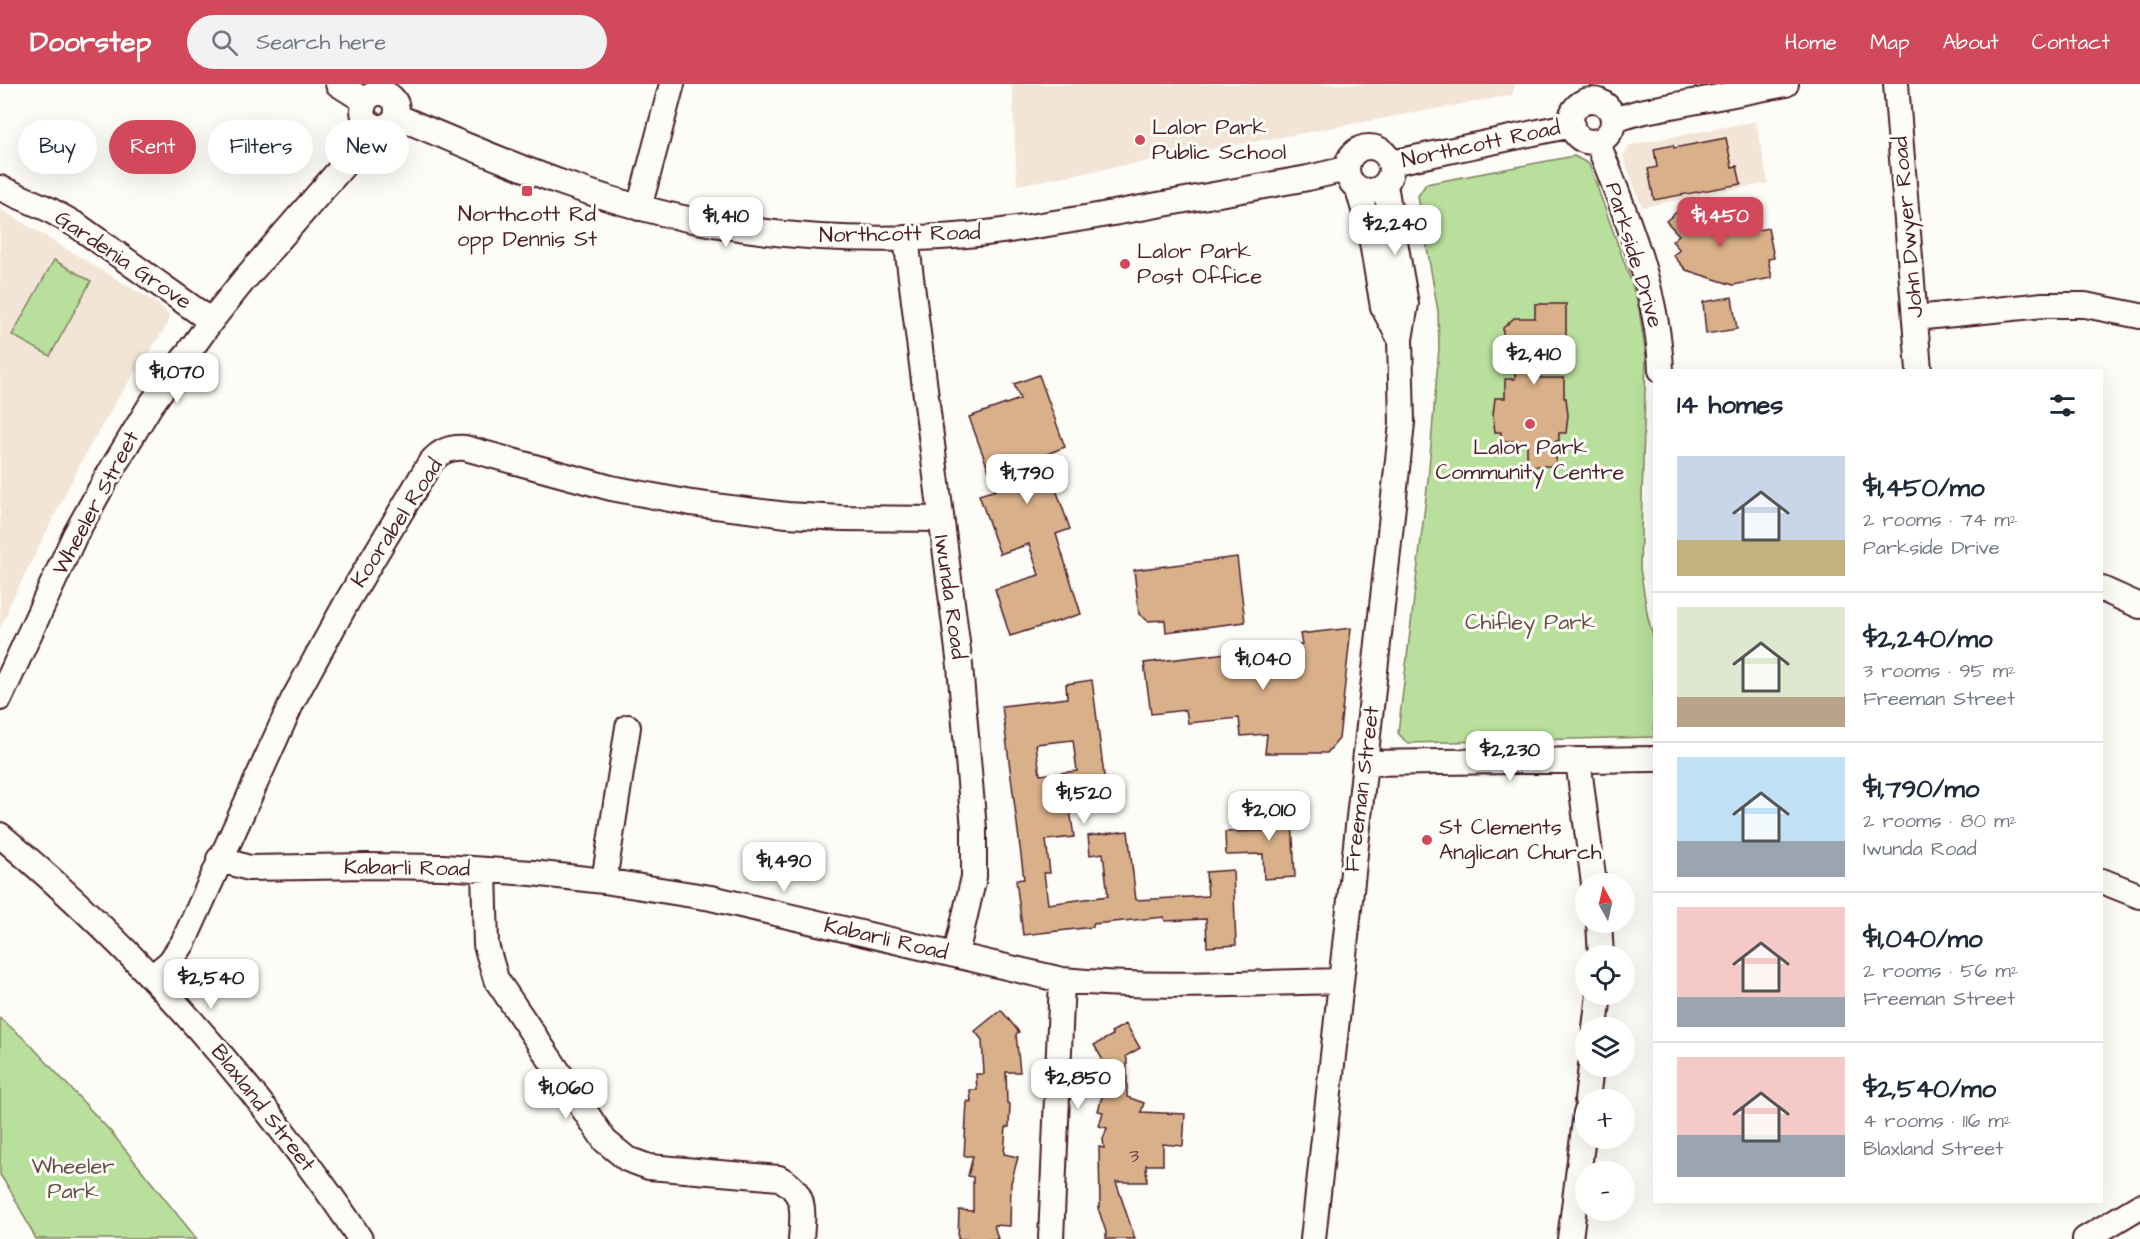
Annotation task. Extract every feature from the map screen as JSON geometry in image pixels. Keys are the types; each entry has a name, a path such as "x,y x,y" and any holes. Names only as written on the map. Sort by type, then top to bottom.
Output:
{"street":[{"path":"338,84 365,101"},
{"path":"639,207 672,84"},
{"path":"1613,120 1640,112 1785,84"},
{"name":"John Dwyer Road","path":"1896,84 1918,369"},
{"path":"1589,92 1610,110 1613,120 1609,134 1592,142 1581,139 1572,125 1574,112 1589,92"},
{"path":"367,120 364,117 365,101 378,93 390,96 396,104 396,116 392,120"},
{"name":"Northcott Road","path":"396,116 530,171 639,207 726,226 792,234 859,238 942,237 1030,228 1308,178 1352,179"},
{"name":"Northcott Road","path":"1388,174 1572,125"},
{"name":"Parkside Drive","path":"1597,141 1635,243 1652,301 1658,325 1662,369"},
{"path":"1366,147 1384,152 1388,174 1372,192 1352,179 1347,163 1354,152 1366,147"},
{"name":"Wheeler Street","path":"0,698 75,535 100,488 150,406 211,321 336,174"},
{"name":"Freeman Street","path":"1313,1239 1402,423 1400,339 1406,304 1388,174"},
{"name":"Freeman Street","path":"1352,179 1363,202 1370,231 1383,308 1400,339"},
{"name":"Gardenia Grove","path":"0,188 78,225 211,321"},
{"name":"Iwunda Road","path":"906,238 960,666 974,829 974,877 956,954"},
{"path":"1915,318 2043,304 2085,305 2140,316"},
{"name":"Koorabel Road","path":"152,977 170,962 183,943 219,859 293,700 348,600 430,463 442,452 457,448 474,449 611,488 732,509 842,519 940,519"},
{"path":"2103,589 2140,606"},
{"path":"604,881 628,727"},
{"path":"1365,763 1653,759"},
{"path":"1578,760 1592,873"},
{"name":"Blaxland Street","path":"0,835 63,890 152,977 237,1072 309,1166 360,1239"},
{"name":"Kabarli Road","path":"219,859 249,868 367,866 484,870 604,881 711,898 1062,980 1152,985 1341,981"},
{"path":"484,870 486,945 496,979 605,1141 627,1159 649,1167 779,1178 791,1186 800,1200 803,1212 801,1239"},
{"path":"2103,881 2140,896"},
{"path":"1052,1239 1062,980"},
{"path":"1570,1239 1581,1149"},
{"path":"2085,1239 2140,1206"}],"shaded area":[{"name":"Lalor Park Public School","path":"1012,84 1515,84 1512,95 1017,185"},
{"path":"1756,121 1768,183 1642,207 1623,156 1630,145"},
{"path":"0,209 160,305 169,315 168,324 122,392 87,451 0,628"}],"green space":[{"name":"Chifley Park","path":"1574,156 1589,164 1631,281 1639,309 1646,357 1640,568 1653,636 1653,737 1407,743 1398,733 1428,480 1439,348 1438,311 1418,196 1426,184"},
{"path":"54,260 91,281 50,356 12,335"},
{"name":"Wheeler Park","path":"0,1018 28,1042 111,1132 197,1239 36,1239 0,1175"}],"building":[{"path":"1726,138 1732,167 1737,166 1741,184 1654,200 1648,169 1657,167 1654,149 1673,145 1674,148"},
{"path":"1693,198 1716,224 1741,233 1768,228 1774,258 1768,259 1772,278 1733,285 1686,270 1673,255 1680,250 1672,241 1679,235 1666,221"},
{"path":"1732,297 1737,329 1706,334 1703,302"},
{"name":"Lalor Park Community Centre","path":"1535,304 1566,304 1566,349 1541,349 1540,378 1564,378 1564,398 1566,398 1568,415 1566,433 1559,433 1559,441 1556,441 1556,466 1527,466 1527,441 1501,441 1501,432 1495,432 1493,415 1495,398 1505,398 1505,379 1515,379 1515,357 1503,344 1503,328 1514,318 1535,318"},
{"path":"1039,375 1065,447 1044,455 1070,529 1056,534 1081,614 1010,636 995,589 1039,575 1029,544 1000,554 979,495 996,490 969,417 1020,399 1014,384"},
{"path":"1237,557 1245,622 1166,632 1165,620 1148,621 1139,614 1134,570"},
{"path":"1351,628 1339,739 1327,753 1265,753 1267,734 1241,736 1239,718 1188,723 1186,710 1151,714 1144,663 1302,644 1300,634"},
{"path":"1092,680 1105,783 1067,788 1074,837 1046,840 1050,873 1044,873 1048,904 1108,896 1103,853 1090,855 1088,836 1128,831 1136,900 1208,896 1206,872 1233,870 1236,945 1207,947 1206,919 1165,921 1164,917 1093,924 1093,927 1023,935 1016,880 1024,879 1002,706 1067,698 1066,684","holes":["1073,740 1077,771 1040,775 1036,744"]},
{"path":"1291,801 1295,877 1264,879 1263,854 1226,855 1225,832 1268,831 1266,802"},
{"path":"1001,1010 1019,1032 1016,1034 1020,1072 1006,1072 1007,1103 1010,1104 1004,1154 1018,1157 1011,1183 1010,1226 994,1225 998,1239 958,1239 959,1210 973,1211 973,1177 968,1176 973,1156 964,1156 967,1101 971,1102 970,1090 977,1090 976,1074 984,1074 982,1040 975,1031"},
{"path":"1126,1024 1140,1048 1126,1056 1127,1097 1144,1103 1141,1112 1185,1114 1183,1146 1163,1144 1163,1165 1146,1165 1147,1182 1116,1182 1135,1239 1106,1239 1098,1208 1100,1207 1099,1147 1104,1148 1103,1139 1107,1128 1099,1126 1103,1112 1098,1111 1108,1069 1094,1045 1113,1035 1111,1032"}],"place":[{"name":"Lalor Park Public School","path":"1140,140"},
{"name":"Northcott Rd opp Dennis St","path":"527,191"},
{"name":"Lalor Park Post Office","path":"1125,264"},
{"name":"Lalor Park Community Centre","path":"1530,424"},
{"name":"St Clements Anglican Church","path":"1427,840"}]}
